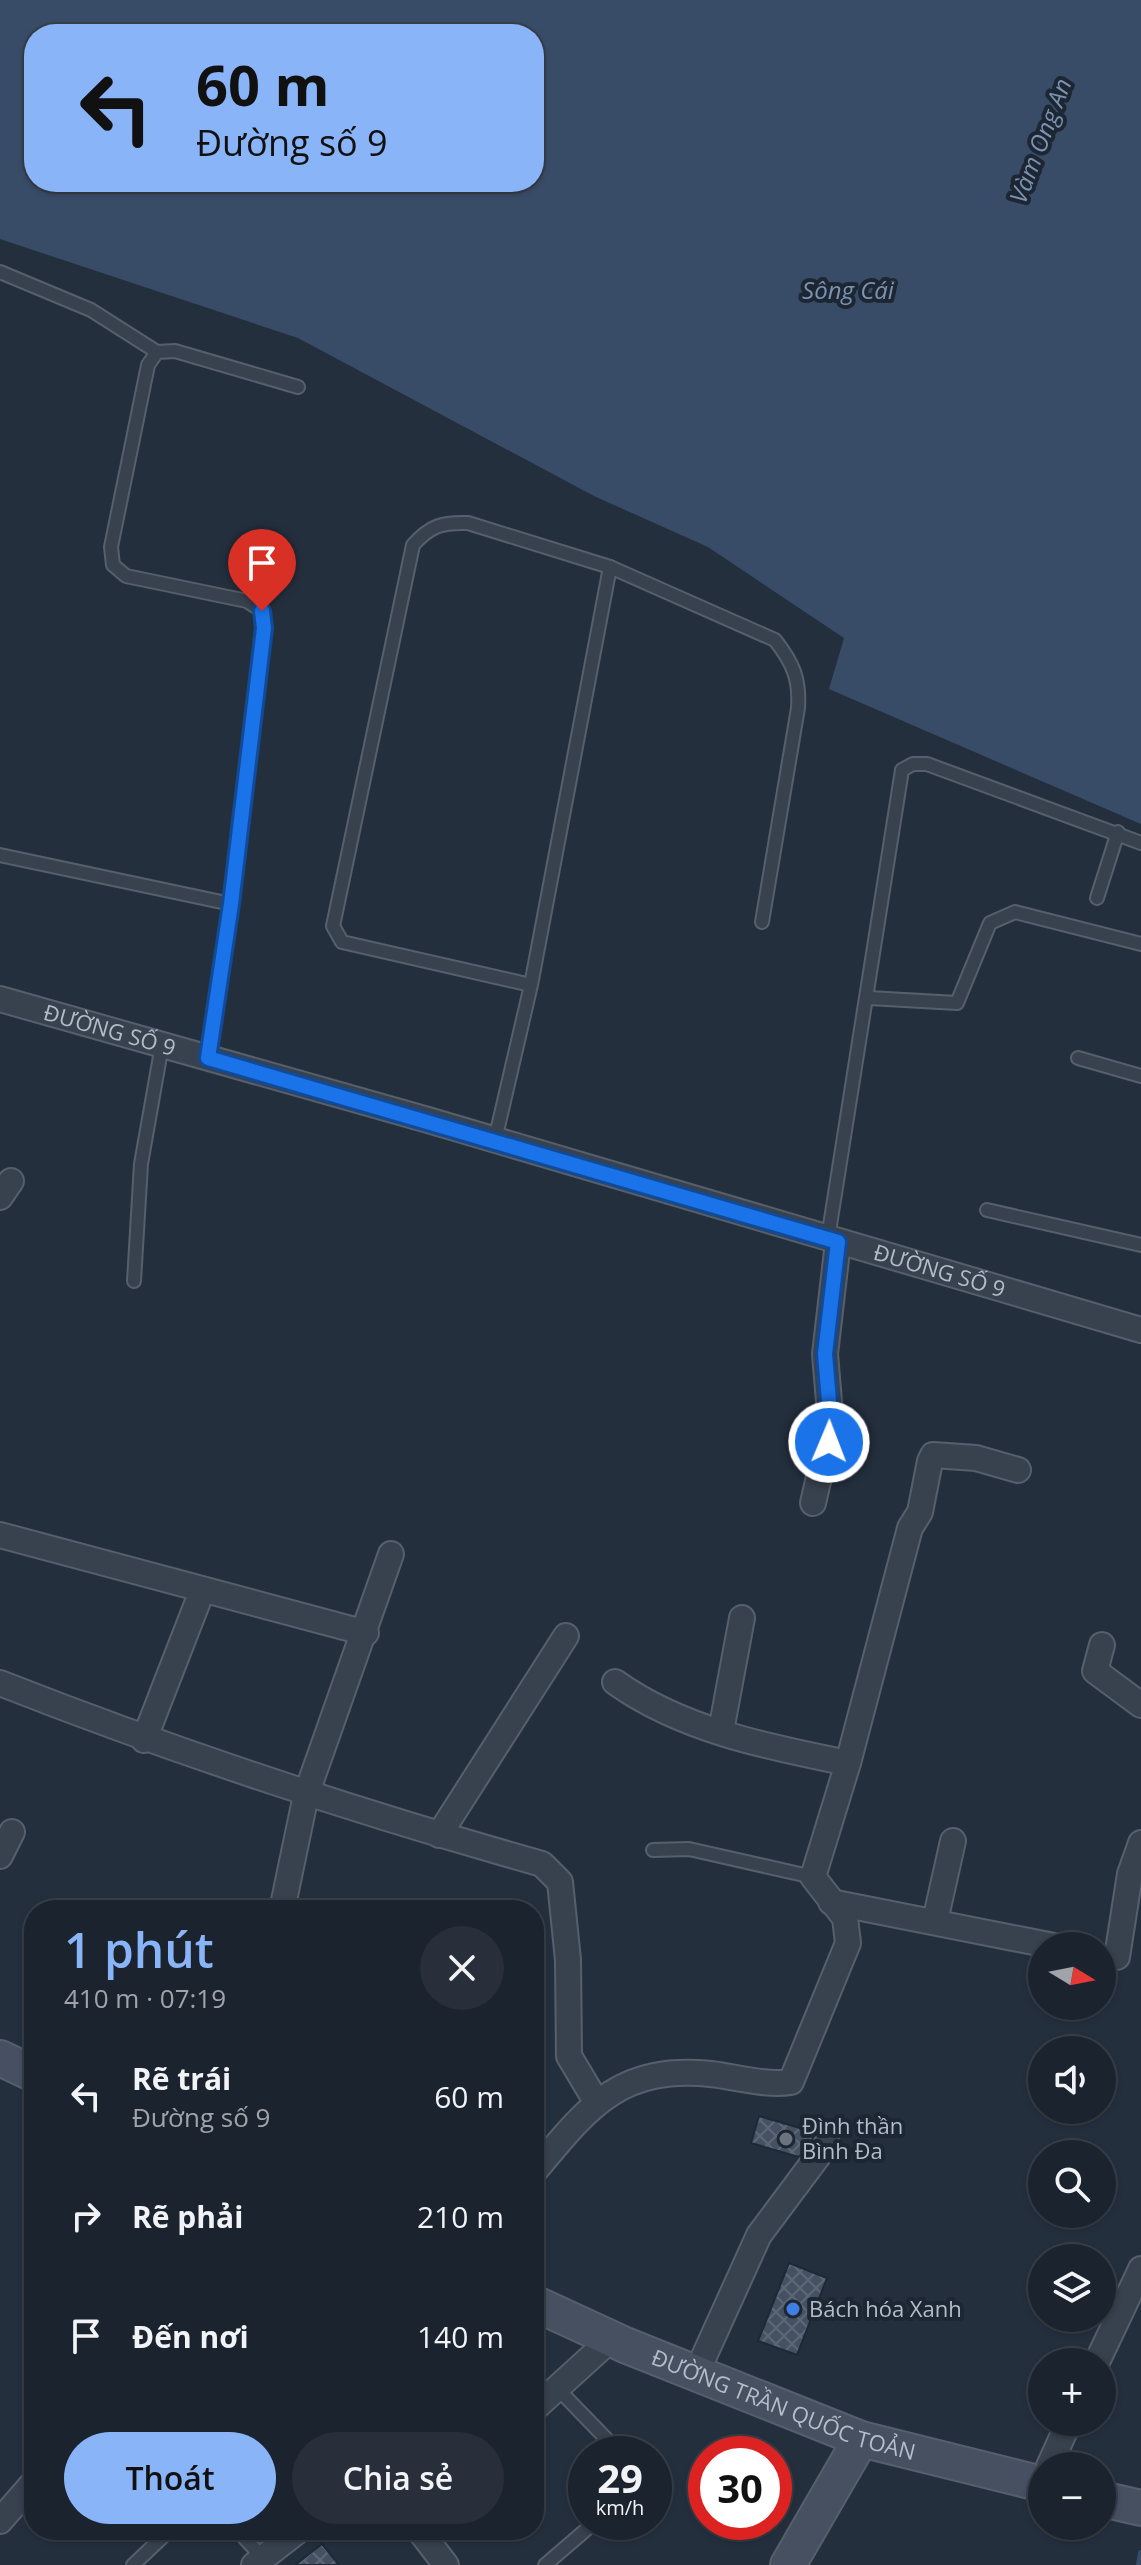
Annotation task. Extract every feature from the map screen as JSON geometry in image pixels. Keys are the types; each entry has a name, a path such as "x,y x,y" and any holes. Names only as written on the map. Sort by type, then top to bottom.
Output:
{"main road":[{"path":"0,2058 24,2069"},
{"name":"ĐƯỜNG TRẦN QUỐC TOẢN","path":"544,2308 611,2339 861,2439 1028,2475"},
{"path":"788,2565 861,2439"}],"street":[{"name":"ĐƯỜNG SỐ 9","path":"0,999 495,1140 1141,1330"},
{"path":"813,1503 831,1425 825,1354 833,1240"},
{"path":"544,2160 582,2115 597,2103 659,2072 791,2082 848,1943 845,1918 813,1877 848,1763 910,1528 920,1512 930,1461 933,1455 976,1458 1018,1470"},
{"path":"0,1535 366,1633"},
{"path":"284,1900 306,1795 366,1633 391,1554"},
{"path":"144,1740 202,1591"},
{"path":"721,1731 742,1618"},
{"path":"439,1835 566,1636"},
{"path":"1102,1645 1095,1671 1141,1705"},
{"path":"615,1682 650,1706 721,1731 766,1746 848,1763"},
{"path":"0,1683 144,1740 306,1795 542,1864 560,1882 568,1960 569,2056 597,2103"},
{"path":"0,1856 12,1832"},
{"path":"935,1921 953,1841"},
{"path":"1120,1958 1130,1874 1141,1843"},
{"path":"831,1902 1028,1941"},
{"path":"696,2374 759,2235 827,2144"},
{"path":"1104,2348 1141,2269"},
{"path":"544,2400 611,2339"},
{"path":"0,2521 24,2493"},
{"path":"258,2562 286,2540"},
{"path":"427,2540 446,2565"}],"lane":[{"path":"0,272 91,310 157,352 175,351 298,387"},
{"path":"157,352 148,365 111,547 113,565 126,576 247,601 262,611 264,628 231,904 208,1058"},
{"path":"531,985 342,942 333,926 413,545 426,530 443,522 468,523 610,567 775,640 791,660 800,684 798,708 762,922"},
{"path":"495,1140 531,985 610,567"},
{"path":"833,1240 902,770 913,764 927,764 1141,843"},
{"path":"1097,898 1118,832"},
{"path":"0,855 231,904"},
{"path":"869,998 957,1003 990,923 1015,912 1141,944"},
{"path":"134,1281 141,1164 162,1045"},
{"path":"1078,1058 1141,1076"},
{"path":"987,1210 1141,1245"},
{"path":"653,1850 689,1849 813,1877"},
{"path":"557,2388 604,2436"},
{"path":"133,2565 159,2540"},
{"path":"244,2540 258,2562"},
{"path":"545,2565 574,2540"}],"water":[{"name":"Sông Cái","path":"0,0 1141,0 1141,824 829,689 844,638 708,547 594,496 298,338 0,239"}],"building":[{"name":"Đình thần Bình Đa","path":"759,2116 817,2133 799,2157 751,2143"},
{"name":"Bách hóa Xanh","path":"789,2263 827,2278 797,2355 758,2341"},
{"path":"322,2544 339,2565 295,2565"}],"waterway":[{"path":"1139,2565 1141,2553"}],"place":[{"name":"Đình thần Bình Đa","path":"786,2139"},
{"name":"Bách hóa Xanh","path":"793,2309"}],"route":[{"path":"262,611 264,628 231,904 208,1058 838,1242 825,1354 831,1425 829,1442"}],"water label":[{"name":"Vàm Ong An","path":"1041,141"}]}
